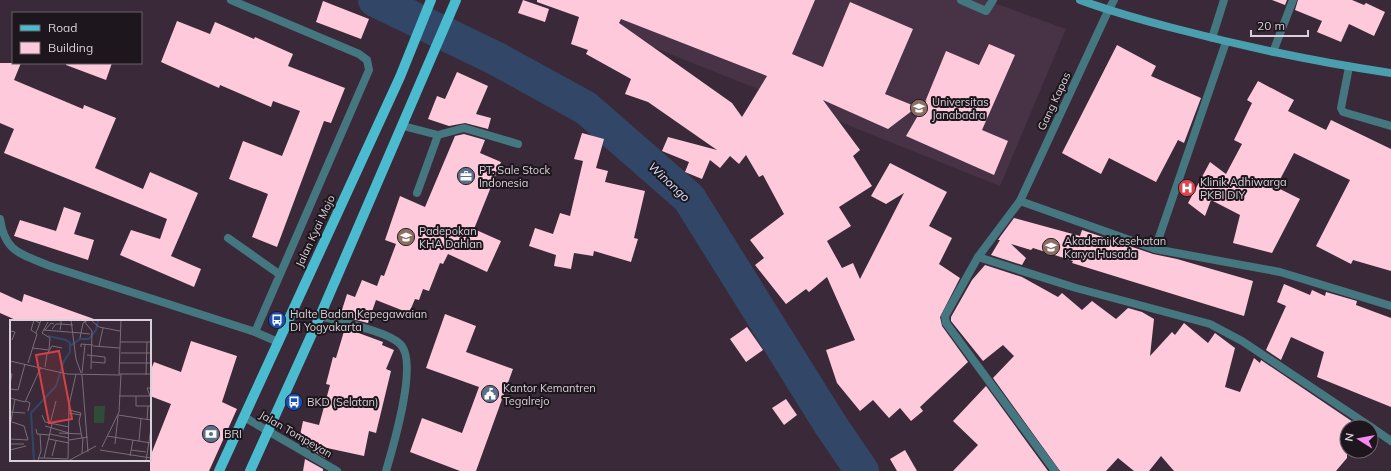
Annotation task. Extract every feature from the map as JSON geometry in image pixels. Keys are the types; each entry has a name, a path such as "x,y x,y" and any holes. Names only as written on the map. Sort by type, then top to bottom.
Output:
{"main road":[{"name":"Jalan Kyai Mojo","path":"219,471 400,77 431,0"},
{"path":"250,471 320,316 456,0"}],"street":[{"path":"231,0 359,54 367,60 369,70 255,332"},
{"path":"961,0 986,11 993,0"},
{"path":"1080,0 1108,11 1226,42 1349,67 1391,73"},
{"name":"Gang Kapas","path":"1055,471 945,319 947,312 978,257 1020,201 1114,0"},
{"path":"1212,38 1224,0"},
{"path":"1273,52 1293,0"},
{"path":"1155,249 1226,42"},
{"path":"1349,67 1341,108 1343,112 1391,126"},
{"path":"403,126 438,135 464,128 518,144"},
{"path":"417,193 438,135"},
{"path":"1020,201 1155,249 1280,272 1391,306"},
{"path":"0,219 6,241 13,249 40,262 255,332 278,342"},
{"path":"228,238 279,274"},
{"path":"978,257 1076,288 1210,324 1242,341 1359,419"},
{"path":"320,316 396,340 405,348 408,368 407,384 386,471"},
{"name":"Jalan Tompeyan","path":"244,417 338,471"},
{"path":"1379,432 1391,440"}],"shaded area":[{"name":"Universitas Janabadra","path":"621,0 986,0 1066,29 1000,186 610,30"}],"building":[{"path":"523,0 549,9 545,22 518,13"},
{"path":"537,0 815,0 792,54 823,67 850,2 913,29 885,94 917,107 888,129 823,100 860,150 853,156 872,186 839,207 851,226 827,241 842,268 853,263 860,279 904,193 886,204 871,196 890,163 947,192 929,226 952,238 939,264 960,278 940,317 942,326 968,362 920,407 923,411 911,421 900,408 889,418 873,400 860,411 837,383 826,350 855,340 827,277 809,292 806,289 786,304 755,265 764,258 750,240 784,214 763,175 759,177 746,155 739,164 730,156 720,168 710,160 702,179 685,172 689,162 662,151 668,137 717,150 648,102 625,94 631,79 586,54 588,50 571,44 579,17 537,2","holes":["621,19 767,76 742,117 732,103 619,23"]},
{"path":"1272,0 1287,0 1285,5"},
{"path":"1298,0 1352,0 1364,5 1366,3 1385,12 1374,36 1349,24 1341,42 1317,32 1322,21 1295,10"},
{"path":"323,1 369,19 361,39 316,22"},
{"path":"177,21 210,34 215,22 254,39 255,37 293,54 288,66 345,88 331,123 324,121 277,247 252,237 268,194 229,179 243,141 282,156 300,111 273,101 271,107 220,85 219,88 161,62"},
{"path":"989,44 1015,55 982,130 1008,141 994,175 906,136 927,100 925,102 946,51 979,65"},
{"path":"1117,45 1156,66 1151,76 1201,98 1184,143 1178,140 1156,182 1109,158 1101,174 1062,153"},
{"path":"0,63 21,64 14,80 83,109 84,105 116,118 95,168 143,189 150,172 198,193 171,256 201,269 194,287 120,255 131,230 160,239 167,219 4,153 14,129 0,123"},
{"path":"66,64 112,64 106,80"},
{"path":"457,72 488,86 476,114 491,118 488,129 465,123 449,126 428,119 437,96 445,99"},
{"path":"1258,81 1294,100 1288,111 1326,130 1331,120 1391,149 1391,271 1353,260 1351,264 1316,246 1350,180 1294,153 1276,187 1300,199 1272,253 1233,243 1240,215 1211,200 1205,216 1188,203 1210,162 1226,174 1242,144 1234,140 1252,103 1247,100"},
{"path":"582,133 604,139 596,168 608,171 605,182 645,191 634,238 638,239 631,262 594,251 593,256 574,253 571,269 554,266 556,255 529,246 535,228 553,234 560,213 570,216 583,161 574,159"},
{"path":"464,134 485,140 480,153 501,162 474,229 501,241 487,272 448,254 443,264 440,263 429,291 423,289 419,300 415,299 409,313 376,300 368,323 348,318 341,313 347,294 355,297 362,280 377,286 381,275 384,276 396,244 385,240 400,196 425,207 455,136"},
{"path":"64,207 81,213 74,234 94,240 88,260 14,236 20,220 56,231"},
{"path":"1014,218 1080,236 1082,230 1153,254 1177,259 1253,281 1244,316 1072,263 1073,261 1033,248 1031,250 1011,244 1026,258 1022,265 991,255 1000,240 998,240"},
{"path":"985,265 1022,277 1058,297 1062,293 1082,310 1092,301 1116,319 1128,308 1142,312 1154,319 1150,356 1172,332 1175,335 1184,323 1208,343 1215,333 1235,348 1225,387 1240,392 1254,358 1260,363 1261,360 1349,419 1339,419 1339,459 1346,459 1336,471 1174,471 1161,456 1149,471 1134,471 1118,458 1106,471 1060,471 993,378 1014,356 1003,345 983,361 951,321 951,317 972,280"},
{"path":"1284,284 1310,295 1312,290 1325,296 1326,292 1357,301 1356,305 1391,318 1391,407 1317,377 1324,352 1291,337 1281,360 1266,350 1286,306 1277,302"},
{"path":"0,292 22,302 24,294 94,320 16,320 0,313"},
{"name":"Kantor Kemantren Tegalrejo","path":"445,314 476,326 466,352 513,369 476,471 460,471 410,452 422,418 462,433 479,387 426,368"},
{"path":"747,327 763,350 746,362 730,339"},
{"path":"345,328 383,342 382,345 394,350 386,369 391,371 376,433 369,431 364,456 327,448 325,458 307,447 308,442 299,440 303,421 319,425 330,385 326,384 333,357 336,358"},
{"path":"191,341 237,356 222,402 237,409 209,471 150,471 151,454 171,404 151,396 151,370 154,362 181,372"},
{"path":"986,386 1048,471 953,471 978,445 953,421"},
{"path":"786,399 797,415 784,425 772,408"},
{"path":"905,450 917,471 897,471 890,459"},
{"path":"305,459 323,469 323,471 303,471"}],"waterway":[{"name":"Winongo","path":"375,0 497,59 586,108 689,198 830,424 862,471"}],"place":[{"name":"Universitas Janabadra","path":"919,108"},
{"name":"PT. Sale Stock Indonesia","path":"466,176"},
{"name":"Klinik Adhiwarga PKBI DIY","path":"1187,188"},
{"name":"Padepokan KHA Dahlan","path":"406,237"},
{"name":"Akademi Kesehatan Karya Husada","path":"1051,247"},
{"name":"Halte Badan Kepegawaian DI Yogyakarta","path":"277,320"},
{"name":"Kantor Kemantren Tegalrejo","path":"490,394"},
{"name":"BKD (Selatan)","path":"294,402"},
{"name":"BRI","path":"211,434"}]}
